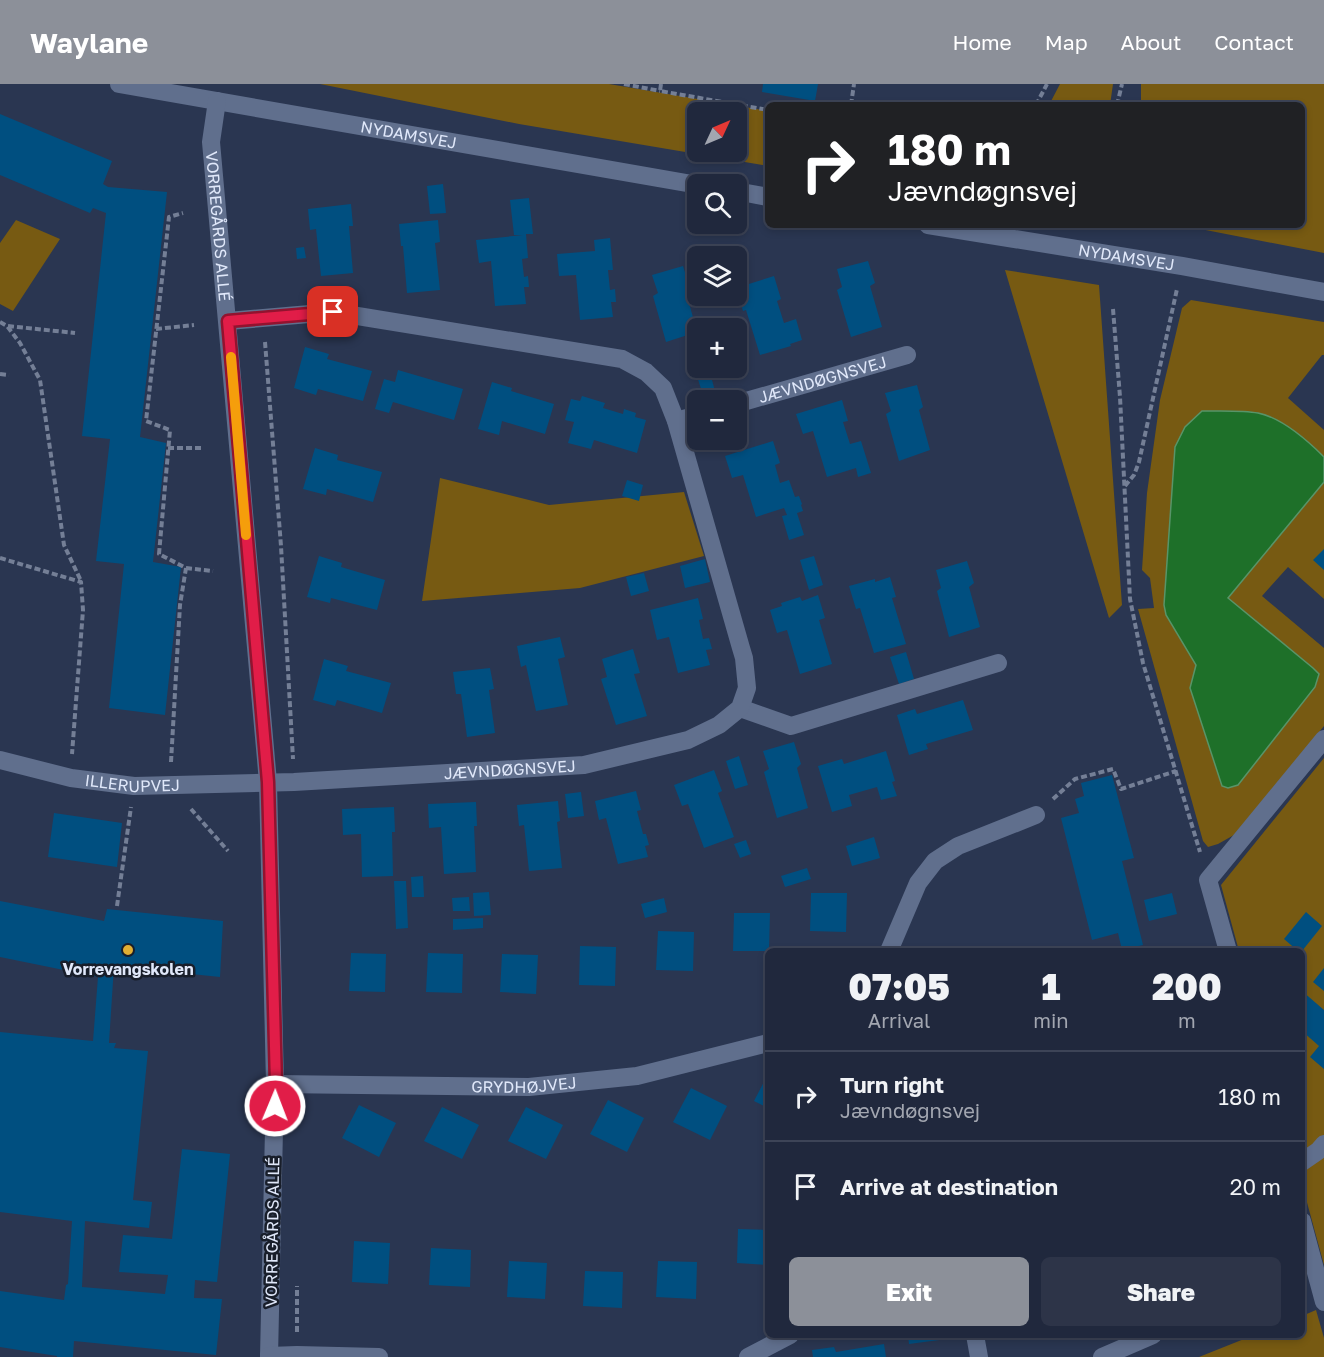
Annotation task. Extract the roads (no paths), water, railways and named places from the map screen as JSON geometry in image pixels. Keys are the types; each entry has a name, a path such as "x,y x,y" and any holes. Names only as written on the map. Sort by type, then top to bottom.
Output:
{"street":[{"name":"NYDAMSVEJ","path":"119,84 687,182"},
{"name":"VORREGÅRDS ALLÉ","path":"217,101 211,142 268,782 276,1084 269,1356"},
{"path":"747,193 765,196"},
{"name":"NYDAMSVEJ","path":"947,228 1182,266 1324,292"},
{"path":"228,321 333,312 622,359 646,372 663,388 676,421 744,658 747,688 740,708 791,726 998,663"},
{"name":"JÆVNDØGNSVEJ","path":"747,401 907,355"},
{"path":"676,421 687,418"},
{"name":"JÆVNDØGNSVEJ","path":"268,782 584,765 688,740 719,725 740,708"},
{"path":"1227,948 1208,880 1324,739"},
{"name":"ILLERUPVEJ","path":"0,760 70,778 134,786 268,782"},
{"path":"890,948 918,884 935,861 958,846 1036,815"},
{"name":"GRYDHØJVEJ","path":"276,1084 529,1087 637,1076 765,1044"},
{"path":"1305,1160 1324,1144"},
{"path":"1305,1232 1324,1302"},
{"path":"748,1357 784,1338"},
{"path":"976,1338 979,1357"},
{"path":"1102,1357 1146,1338"},
{"path":"269,1356 379,1357"}],"place":[{"name":"Vorrevangskolen","path":"128,950"}]}
